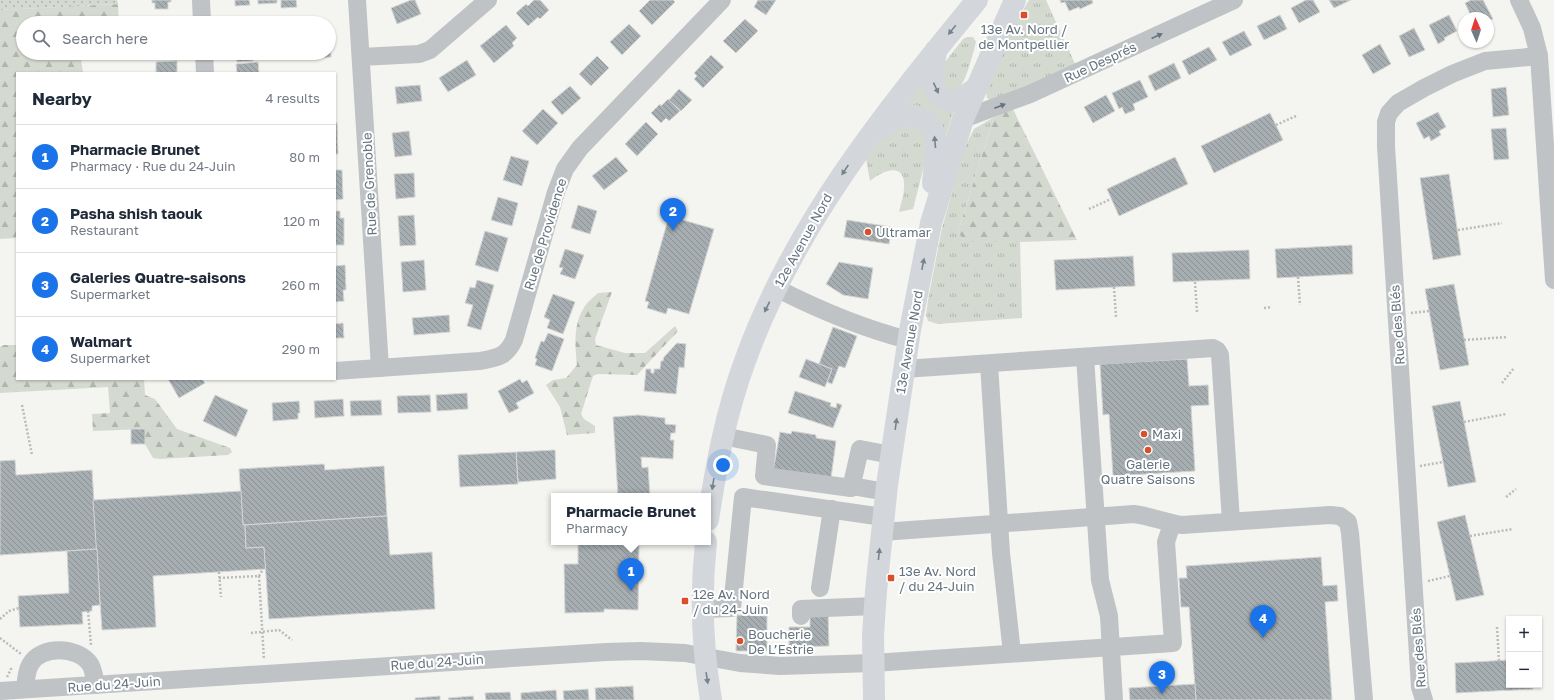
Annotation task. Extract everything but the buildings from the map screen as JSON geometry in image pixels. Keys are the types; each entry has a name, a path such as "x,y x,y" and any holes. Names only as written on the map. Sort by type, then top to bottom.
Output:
{"main road":[{"name":"12e Avenue Nord","path":"711,500 723,436 744,363 755,334 776,288 807,230 848,165 936,50 977,0"},
{"name":"13e Avenue Nord","path":"874,700 873,663 875,606 886,492 908,340 931,222 963,119 1015,0"},
{"path":"936,50 933,82 937,93 945,100 951,102 959,100 975,89"},
{"path":"868,138 900,117 916,116 924,119 930,125 935,138 936,147 931,222"},
{"path":"706,545 702,581 702,609 704,656 711,700"}],"street":[{"path":"201,0 202,16"},
{"name":"Rue de Grenoble","path":"358,0 380,368"},
{"path":"361,57 419,54 430,50 488,0"},
{"name":"Rue de Providence","path":"336,371 480,361 501,356 510,350 556,192 565,169 580,148 722,0"},
{"name":"Rue Després","path":"963,119 1030,94 1234,0"},
{"path":"1519,0 1532,28 1539,56 1554,280"},
{"name":"Rue des Blés","path":"1424,700 1420,687 1386,157 1386,122 1390,112 1398,104 1424,88 1452,74 1485,61 1539,56"},
{"path":"204,60 205,72"},
{"path":"776,288 804,302 856,324 908,340"},
{"path":"904,369 1212,348 1217,350 1220,355 1231,520"},
{"path":"1085,357 1100,580 1109,616 1114,700"},
{"path":"989,364 1001,554 1012,654"},
{"path":"723,436 767,445 764,476 851,488 852,486 886,492"},
{"path":"852,486 860,449 891,454"},
{"path":"702,609 732,608 743,497 832,509 883,524 999,524 1134,514 1147,515 1172,524 1182,525 1231,520 1330,515 1340,516 1348,522 1350,533 1364,700"},
{"path":"820,588 832,509"},
{"name":"Rue du 24-Juin","path":"0,691 606,652 685,653 740,663 780,666 873,663 1173,643 1166,542 1172,524"},
{"path":"801,616 801,609 875,606"},
{"path":"25,690 30,665 36,658 48,652 61,650 74,652 83,657 90,664 93,670 96,685"}],"path":[{"path":"1276,125 1296,116"},
{"path":"1089,209 1111,199"},
{"path":"1458,230 1502,223"},
{"path":"1298,277 1300,305"},
{"path":"1195,282 1197,312"},
{"path":"1114,287 1116,317"},
{"path":"1264,308 1272,307"},
{"path":"1464,340 1508,337"},
{"path":"1502,383 1514,368"},
{"path":"22,405 32,455"},
{"path":"1464,422 1506,414"},
{"path":"1406,468 1443,462"},
{"path":"1506,497 1516,489"},
{"path":"1470,536 1513,529"},
{"path":"263,569 259,576 265,674"},
{"path":"219,572 221,597"},
{"path":"219,578 259,576"},
{"path":"1414,584 1450,576"},
{"path":"0,619 9,611 19,608"},
{"path":"88,611 92,650"},
{"path":"1497,627 1499,660"},
{"path":"251,633 279,630 292,640"},
{"path":"0,638 23,655"}],"green space":[{"path":"0,0 117,0 118,4 0,10"},
{"path":"1029,0 1046,0 1076,66 991,101 987,98 986,90 1016,22"},
{"path":"118,4 119,16 16,16 16,60 81,60 83,72 16,72 16,238 0,239 0,10"},
{"path":"973,37 976,42 969,68 963,82 955,91 950,92 942,90 937,72 963,39"},
{"path":"927,76 954,109 942,151 901,108"},
{"path":"1013,109 1077,240 965,242 958,232 993,120 1001,113"},
{"path":"1001,113 993,120 958,232 966,242 1020,242 1022,318 938,324 928,321 926,315 928,300 942,228 964,149 974,129"},
{"path":"922,125 929,146 913,209 899,212 904,190 903,176 900,172 890,170 879,174 870,181 866,159 885,134 894,126"},
{"path":"612,292 595,339 596,345 625,353 645,353 675,326 678,331 637,375 598,374 593,376 581,414 584,419 595,426 595,433 567,435 560,407 546,385 553,380 566,378 577,365 575,342 578,320 586,304 598,293"},
{"path":"4,345 16,345 16,380 144,380 145,395 155,399 177,429 230,448 232,452 228,455 160,459 153,458 145,444 145,429 93,431 92,414 110,413 108,387 0,393 0,347"}],"place":[{"name":"13e Av. Nord / de Montpellier","path":"1024,15"},
{"name":"Pasha shish taouk","path":"673,231"},
{"name":"Ultramar","path":"868,232"},
{"name":"Maxi","path":"1144,434"},
{"name":"Galerie Quatre Saisons","path":"1148,450"},
{"name":"13e Av. Nord / du 24-Juin","path":"891,578"},
{"name":"Pharmacie Brunet","path":"631,591"},
{"name":"12e Av. Nord / du 24-Juin","path":"685,601"},
{"name":"Walmart","path":"1263,638"},
{"name":"Boucherie De L’Estrie","path":"740,641"},
{"name":"Galeries Quatre-saisons","path":"1162,694"}]}
